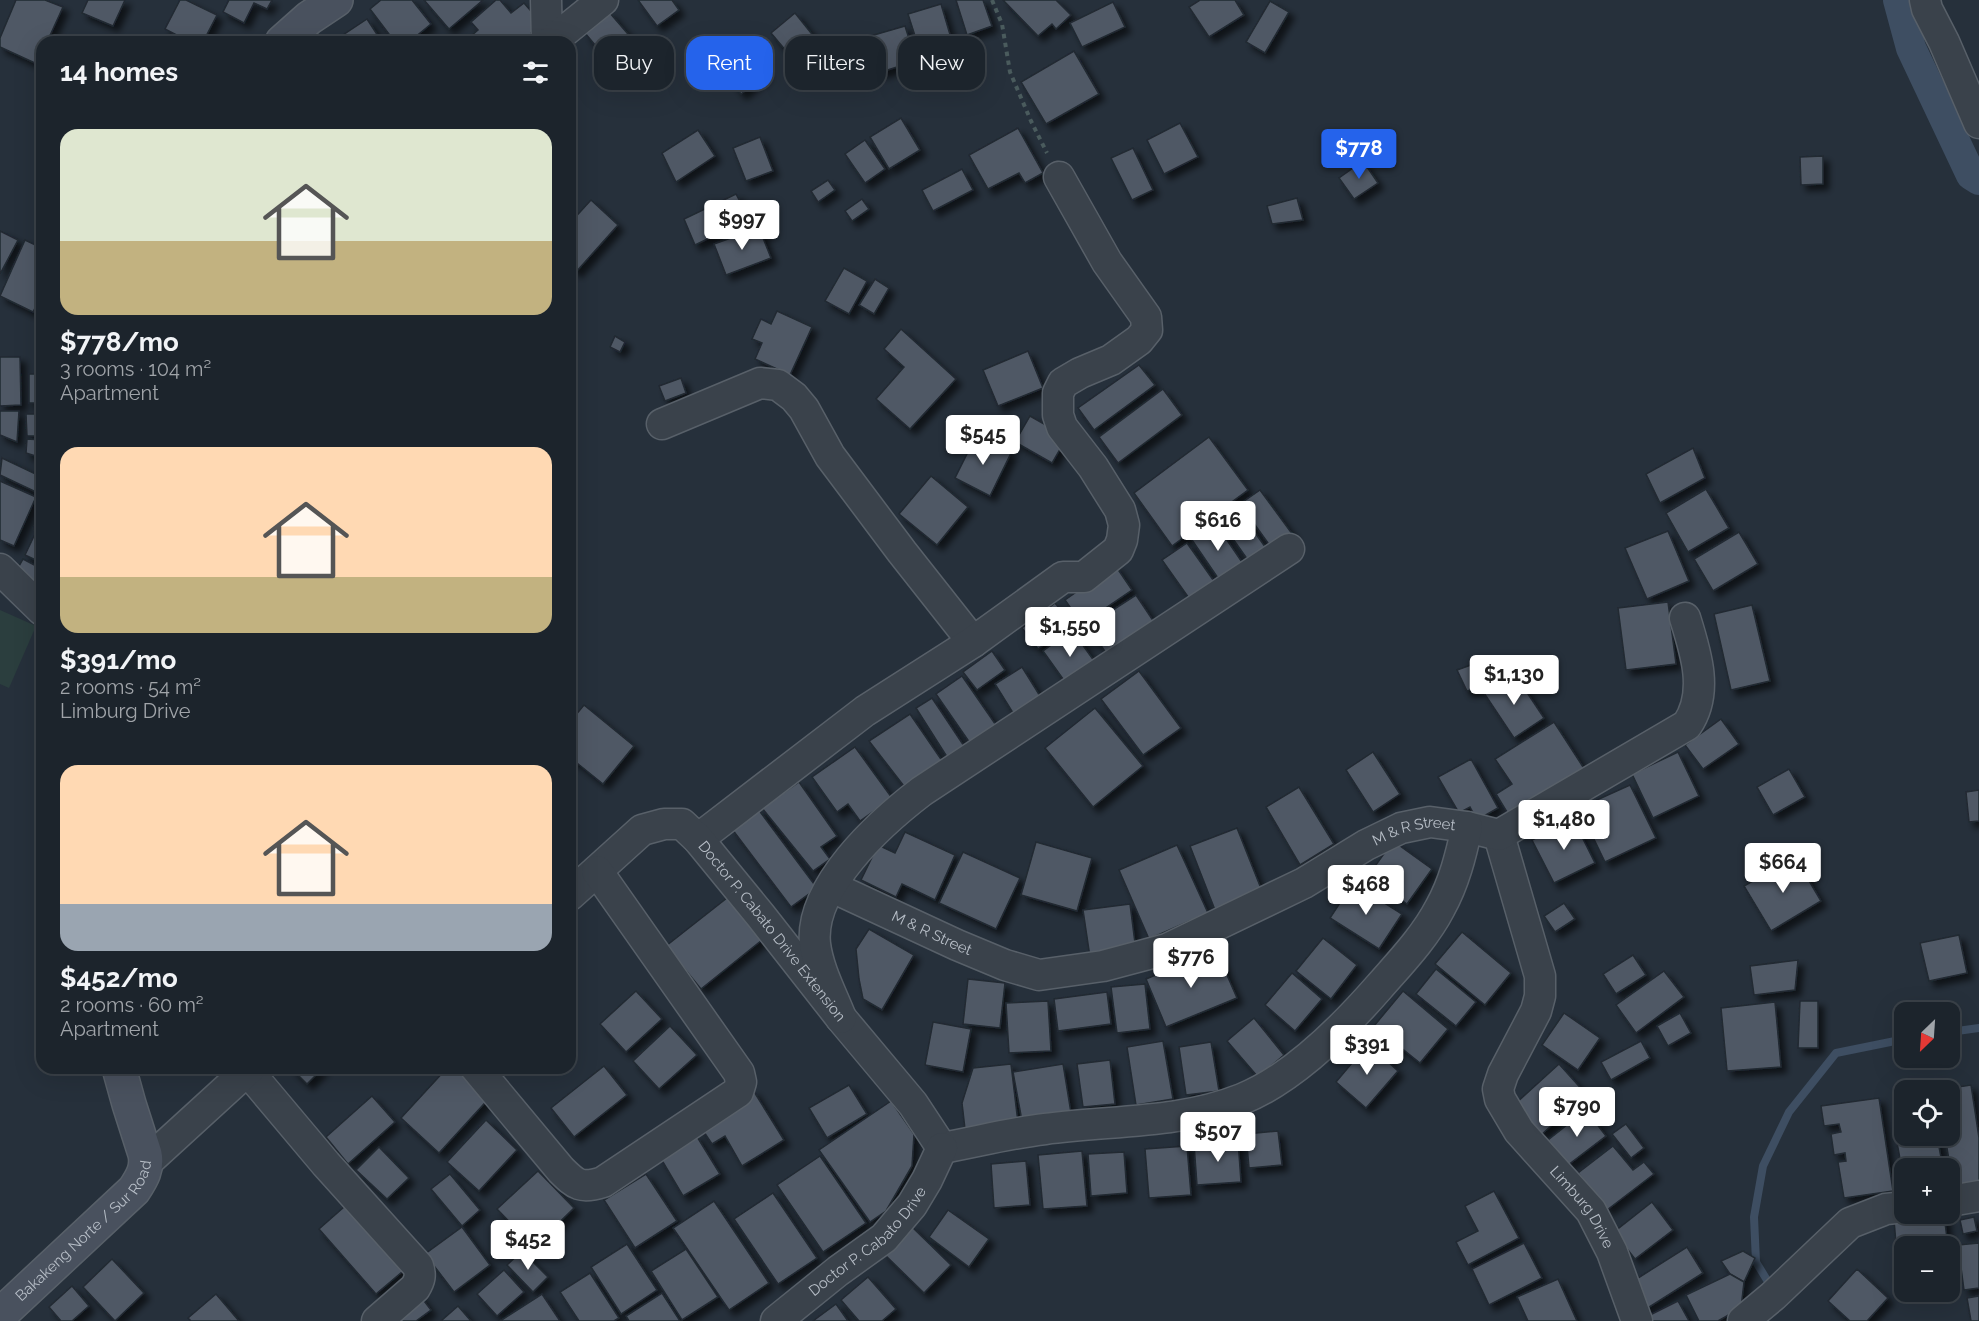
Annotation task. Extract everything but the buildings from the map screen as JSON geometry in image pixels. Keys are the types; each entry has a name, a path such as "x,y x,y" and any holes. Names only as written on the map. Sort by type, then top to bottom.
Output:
{"main road":[{"path":"289,36 309,18 336,0"},
{"name":"Bakakeng Norte / Sur Road","path":"0,1315 134,1190 140,1181 147,1162 122,1074"}],"street":[{"path":"546,0 549,36"},
{"path":"557,36 603,0"},
{"path":"1925,0 1979,123"},
{"path":"698,839 865,711 973,642 1063,577 1084,577 1118,550 1124,525 1120,510 1094,467 1062,427 1058,415 1058,393 1063,383 1111,360 1139,340 1147,330 1146,317 1107,262 1059,177"},
{"path":"662,424 760,383 778,385 794,397 804,409 830,456 973,642"},
{"path":"841,1018 821,968 815,944 819,909 854,852 895,811 922,791 1289,549"},
{"path":"0,569 36,604"},
{"path":"1499,835 1686,725 1694,714 1700,682 1694,645 1685,618"},
{"name":"M & R Street","path":"832,887 957,945 1005,965 1039,975 1103,966 1167,949 1304,883 1366,844 1401,828 1430,822 1467,826 1499,835"},
{"name":"Doctor P. Cabato Drive Extension","path":"576,890 642,830 664,824 682,824 698,839 913,1104 942,1148"},
{"path":"942,1148 1045,1129 1131,1122 1222,1106 1244,1098 1282,1076 1356,1013 1401,963 1425,931 1440,910 1449,890 1459,863 1467,826"},
{"name":"Limburg Drive","path":"1499,835 1540,975 1540,996 1536,1011 1503,1074 1498,1089 1500,1100 1520,1131 1591,1211 1612,1252 1637,1321"},
{"path":"481,1074 561,1170 574,1183 588,1187 603,1182 738,1092 741,1082 739,1073 597,871"},
{"path":"147,1162 243,1074"},
{"path":"252,1074 319,1156 418,1266 420,1274 416,1288 377,1321"},
{"name":"Doctor P. Cabato Drive","path":"776,1321 838,1271 884,1238 912,1205 942,1148"},
{"path":"1960,1199 1979,1196"},
{"path":"1743,1321 1773,1296 1850,1223 1894,1208"}],"path":[{"path":"992,0 1002,24 1010,72 1031,122 1059,177"}],"shaded area":[{"path":"0,610 36,626 9,688 0,684"}],"waterway":[{"path":"1898,0 1911,48 1971,175 1979,180"},
{"path":"1960,1031 1979,1028"},
{"path":"1770,1285 1756,1262 1754,1217 1763,1166 1789,1112 1836,1053 1894,1041"}]}
